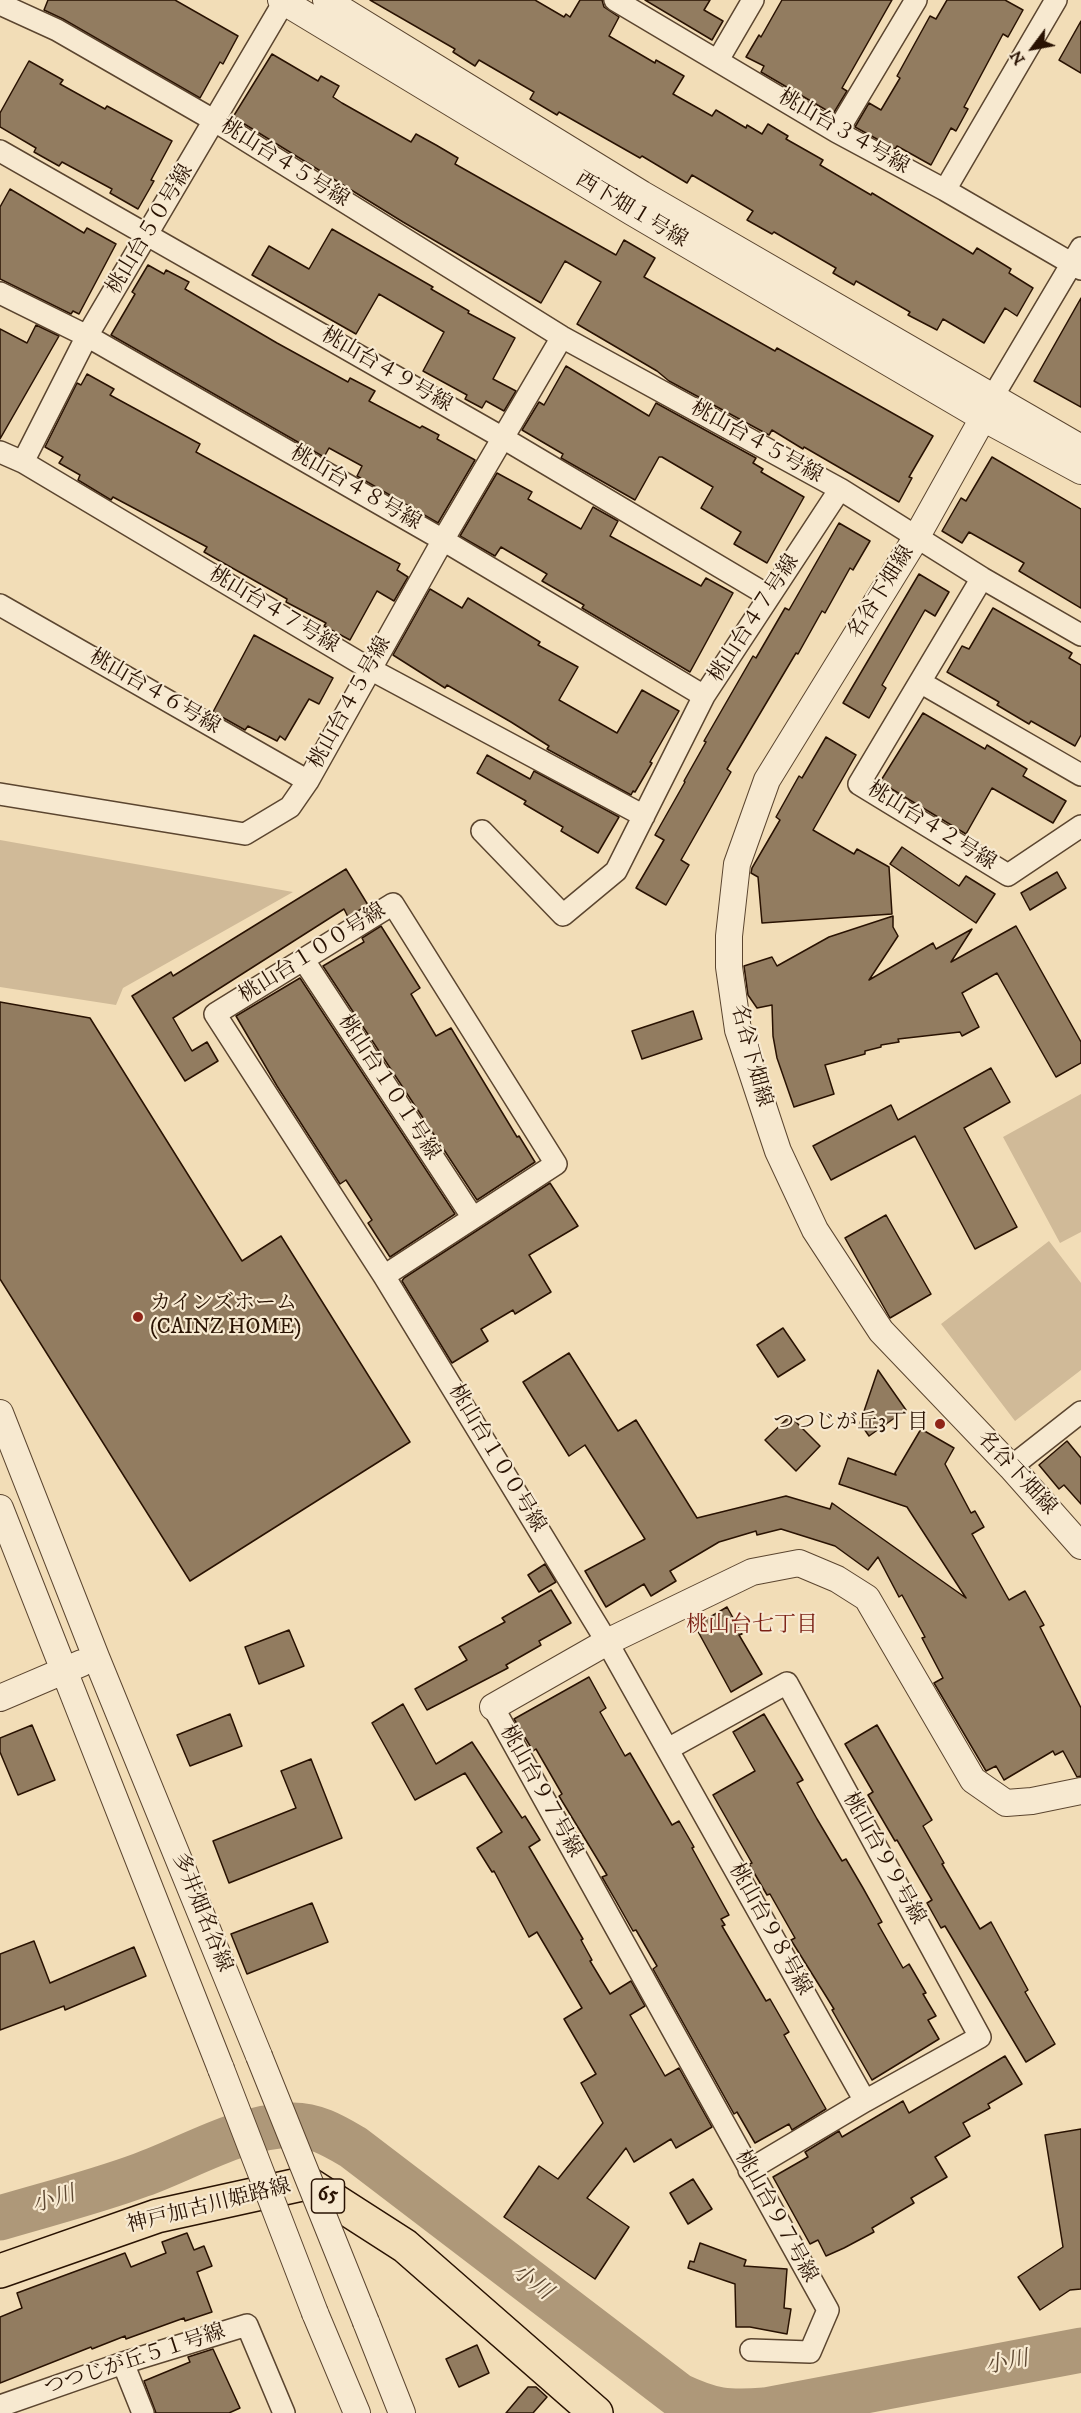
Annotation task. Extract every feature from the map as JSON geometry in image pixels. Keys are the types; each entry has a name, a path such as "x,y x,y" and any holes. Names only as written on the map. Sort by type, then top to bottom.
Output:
{"main road":[{"name":"神戸加古川姫路線","path":"0,2271 157,2216 307,2182 405,2246 596,2413"}],"street":[{"name":"西下畑１号線","path":"283,0 632,212 988,408"},
{"name":"桃山台５０号線","path":"23,462 87,336 215,121 283,0"},
{"name":"西下畑１号線","path":"326,0 988,408"},
{"name":"桃山台３４号線","path":"615,0 837,132 1078,260"},
{"path":"718,60 753,0"},
{"path":"837,132 916,0"},
{"path":"945,190 1056,0"},
{"name":"桃山台４５号線","path":"0,4 57,30 215,121 562,337 840,489 982,578 1081,635"},
{"name":"桃山台４９号線","path":"0,151 502,438 769,596"},
{"path":"988,408 1078,260"},
{"name":"桃山台４８号線","path":"0,293 87,336 443,540 704,696"},
{"name":"桃山台４５号線","path":"0,794 245,834 290,807 308,781 443,540 562,337"},
{"path":"988,408 1081,448"},
{"path":"988,408 1081,471"},
{"name":"名谷下畑線","path":"988,408 916,538 767,780 737,864 729,936 729,967 738,1030 755,1082 778,1151 815,1230 881,1331 1011,1467 1081,1546"},
{"name":"桃山台４７号線","path":"0,452 23,462 370,669 644,816"},
{"name":"桃山台４７号線","path":"482,831 563,915 616,871 704,696 840,489"},
{"name":"桃山台４２号線","path":"982,578 859,784 1008,875 1081,826"},
{"name":"桃山台４６号線","path":"0,606 308,781"},
{"path":"920,682 1081,775"},
{"name":"桃山台１００号線","path":"384,1276 556,1164 393,904 215,1014 384,1276 607,1642"},
{"name":"桃山台１０１号線","path":"303,959 473,1218"},
{"path":"1011,1467 1081,1412"},
{"name":"多井畑名谷線","path":"0,1413 96,1657 402,2413"},
{"name":"多井畑名谷線","path":"0,1508 66,1670 315,2313 357,2413"},
{"name":"桃山台９７号線","path":"751,2350 810,2352 828,2310 493,1707 607,1642 752,1572 799,1563 837,1579 867,1598 973,1780 1006,1803 1032,1801 1081,1791"},
{"name":"桃山台９８号線","path":"607,1642 865,2101"},
{"path":"0,1698 96,1657"},
{"name":"桃山台９９号線","path":"668,1749 787,1683 980,2037 865,2101"},
{"path":"749,2170 865,2101"},
{"name":"つつじが丘５１号線","path":"0,2406 123,2363 247,2325 284,2413"},
{"path":"123,2363 143,2413"}],"shaded area":[{"path":"0,840 293,892 123,988 116,1005 0,987"},
{"path":"1081,1094 1081,1232 1060,1243 1003,1137"},
{"path":"1049,1241 1081,1283 1081,1370 1015,1421 941,1324"}],"building":[{"path":"48,0 175,0 238,36 223,64 220,62 200,98 44,10"},
{"path":"370,0 535,0 564,17 566,14 570,17 580,0 602,0 604,7 619,17 609,36 655,63 656,60 684,76 673,94 712,116 716,110 746,128 747,125 762,134 768,124 788,136 786,139 823,160 820,165 871,195 872,193 973,254 977,248 1011,269 1009,273 1033,288 1017,316 1005,308 984,343 943,319 937,330 908,315 910,312 856,281 854,285 833,273 836,268 774,232 772,234 747,220 753,211 692,175 687,183 559,112 557,115 530,99 534,92 479,60 475,66 453,52 455,49"},
{"path":"645,0 710,0 704,10 723,21 712,40"},
{"path":"782,0 892,0 842,88 847,91 833,114 761,72 764,66 746,57 759,35 761,37"},
{"path":"947,0 1005,0 1023,10 1008,37 1003,34 964,107 968,109 956,131 951,128 931,165 855,127 869,103 881,110 900,78 897,76 930,16 936,19"},
{"path":"1081,21 1081,73 1059,60"},
{"path":"272,54 318,81 321,76 339,86 333,97 342,103 411,142 416,134 436,145 458,158 455,164 616,255 624,240 655,258 644,277 775,351 777,348 933,436 909,477 912,478 899,502 772,430 769,435 669,381 657,371 577,324 601,282 565,261 541,303 403,222 233,117"},
{"path":"29,61 63,80 60,84 105,109 107,106 172,141 138,209 110,193 112,189 62,162 59,166 34,152 36,148 0,127 0,113"},
{"path":"10,189 84,233 87,228 116,244 79,314 73,311 71,314 0,279 0,207"},
{"path":"332,229 433,287 431,289 469,311 468,313 515,338 493,379 516,391 504,411 486,401 482,408 465,399 467,395 423,371 444,332 379,294 356,334 252,275 269,246 309,269"},
{"path":"148,265 164,274 166,270 189,282 185,289 277,343 348,382 350,378 375,391 369,401 420,428 422,426 439,435 437,439 475,460 438,523 357,476 362,466 329,448 324,457 111,335 135,294 132,292"},
{"path":"1081,298 1081,407 1034,381"},
{"path":"36,325 59,336 0,439 0,329 27,343"},
{"path":"566,366 649,416 656,403 756,458 753,463 763,469 761,472 804,497 767,563 734,544 741,532 701,508 713,487 662,457 659,457 635,500 561,458 563,454 522,430 539,402 544,405"},
{"path":"87,374 114,389 110,395 200,444 196,452 400,564 397,570 408,577 394,601 377,591 350,640 324,626 326,623 286,602 287,599 204,552 207,547 113,497 111,500 78,480 80,475 59,463 63,457 45,447 77,383 81,385"},
{"path":"992,457 1081,509 1081,608 1019,571 1024,563 969,532 962,543 942,531 961,498 966,501"},
{"path":"497,473 532,492 528,499 581,529 593,507 618,521 610,536 701,586 706,578 733,593 690,672 582,608 584,605 542,581 547,574 501,547 495,556 460,536"},
{"path":"839,523 870,541 853,570 850,568 825,613 822,611 727,769 731,772 681,860 689,865 666,905 636,888 664,840 655,835 706,742 704,741 753,656 756,658 785,608 789,610"},
{"path":"919,574 949,592 935,616 925,610 882,685 886,688 869,718 843,703"},
{"path":"430,589 462,608 468,598 540,642 538,645 578,667 559,700 617,733 642,690 679,711 635,792 633,791 631,795 547,749 549,746 511,722 447,685 445,688 393,655"},
{"path":"993,608 1072,653 1069,658 1081,665 1081,735 1075,746 1031,721 1029,724 997,705 999,702 947,672 962,646 969,649"},
{"path":"254,635 333,678 319,704 309,699 285,740 280,736 277,741 248,726 245,730 213,712"},
{"path":"923,713 985,749 987,745 1027,769 1023,776 1066,801 1053,823 992,788 966,834 880,782"},
{"path":"826,737 856,755 813,830 854,854 857,849 889,867 892,914 762,923 758,877 751,873 752,868 780,820 776,817 799,776 802,778"},
{"path":"487,755 530,779 534,771 619,817 598,853 561,831 563,827 524,804 526,801 477,773"},
{"path":"902,847 959,886 966,876 995,894 976,923 890,864"},
{"path":"346,869 368,905 348,917 344,909 173,1018 192,1051 207,1042 218,1061 185,1081 132,996 171,972 173,976"},
{"path":"1057,872 1066,888 1030,910 1021,893"},
{"path":"893,916 893,927 898,936 869,980 933,943 936,949 972,929 951,962 1016,926 1081,1042 1081,1063 1056,1077 997,973 962,993 979,1027 962,1036 960,1032 898,1039 899,1042 881,1045 881,1047 865,1051 865,1054 825,1065 834,1094 794,1107 777,1058 773,1036 772,1005 757,1008 748,995 744,966 772,957 777,966 829,937"},
{"path":"381,926 420,988 411,994 436,1036 451,1028 517,1137 519,1136 535,1162 477,1200 323,966 364,942 362,938"},
{"path":"300,978 455,1214 390,1257 368,1223 372,1220 346,1180 340,1184 277,1086 236,1016"},
{"path":"0,1002 90,1018 242,1261 281,1236 410,1442 190,1581 0,1279"},
{"path":"693,1011 702,1039 642,1059 632,1031"},
{"path":"991,1068 1010,1102 964,1128 1017,1227 975,1249 915,1136 831,1180 813,1146 891,1105 898,1120"},
{"path":"550,1183 578,1226 529,1255 551,1292 515,1314 513,1310 481,1329 488,1341 452,1363 402,1281"},
{"path":"886,1215 931,1294 890,1318 845,1238"},
{"path":"783,1328 805,1360 778,1377 757,1345"},
{"path":"569,1353 618,1431 636,1420 697,1518 786,1496 830,1509 832,1503 966,1598 907,1507 839,1484 848,1458 896,1475 895,1473 921,1429 954,1448 945,1464 971,1513 975,1511 984,1527 972,1534 1009,1600 1025,1591 1044,1625 1040,1627 1081,1708 1081,1776 1077,1777 1063,1751 1055,1755 1053,1751 1004,1780 996,1766 986,1771 934,1683 943,1678 922,1638 925,1637 902,1595 899,1597 878,1557 868,1570 835,1546 781,1529 757,1535 756,1531 719,1542 670,1571 676,1581 651,1596 644,1584 606,1607 585,1571 645,1539 585,1445 569,1456 523,1382"},
{"path":"878,1370 906,1410 869,1436 860,1423"},
{"path":"790,1416 820,1446 796,1471 765,1440"},
{"path":"1067,1441 1081,1458 1081,1504 1064,1485 1059,1489 1039,1465"},
{"path":"545,1564 556,1582 539,1592 528,1575"},
{"path":"551,1590 571,1623 539,1641 541,1645 506,1665 508,1668 427,1710 415,1689 467,1660 459,1647 505,1622 502,1618"},
{"path":"727,1607 742,1634 739,1635 762,1674 731,1692 695,1626"},
{"path":"289,1630 304,1666 259,1684 245,1647"},
{"path":"589,1677 606,1708 600,1712 625,1756 630,1753 672,1825 679,1821 694,1847 692,1848 729,1915 721,1919 725,1925 722,1926 766,2001 770,1999 789,2032 784,2035 826,2109 792,2130 789,2124 755,2143 737,2112 734,2114 653,1969 657,1966 636,1930 633,1931 602,1877 607,1875 559,1796 562,1794 536,1749 533,1751 514,1719"},
{"path":"403,1704 436,1764 472,1742 522,1818 525,1816 540,1840 529,1847 583,1939 581,1940 592,1960 590,1961 610,1994 631,1981 645,2006 630,2015 665,2076 679,2068 712,2127 676,2148 671,2139 634,2162 626,2148 587,2198 629,2227 595,2279 504,2217 539,2166 558,2179 603,2123 581,2083 596,2074 564,2019 582,2008 537,1932 529,1937 494,1871 492,1872 477,1848 502,1832 465,1773 415,1800 372,1723"},
{"path":"230,1714 242,1746 190,1766 177,1735"},
{"path":"764,1714 803,1780 797,1783 817,1819 842,1861 846,1859 882,1922 878,1924 903,1968 909,1964 936,2016 928,2020 939,2039 872,2080 832,2010 834,2009 791,1940 795,1938 770,1894 767,1895 749,1864 752,1863 713,1795 755,1771 733,1732"},
{"path":"32,1725 55,1780 18,1795 0,1752 0,1738"},
{"path":"877,1725 932,1820 923,1826 944,1863 942,1864 980,1929 991,1922 1028,1990 1025,1992 1055,2044 1026,2062 945,1926 941,1928 927,1903 932,1900 868,1795 873,1792 845,1744"},
{"path":"311,1759 342,1838 229,1883 213,1841 296,1808 281,1771"},
{"path":"312,1903 328,1942 247,1974 231,1934"},
{"path":"34,1941 50,1983 134,1947 146,1976 65,2010 64,2006 0,2030 0,1954"},
{"path":"1005,2056 1022,2084 988,2104 990,2108 963,2123 970,2136 935,2157 947,2177 911,2198 914,2203 872,2228 874,2232 844,2248 826,2256 818,2240 810,2244 773,2177 808,2157 805,2152 839,2131 842,2137 903,2101 909,2113"},
{"path":"1081,2129 1081,2289 1070,2290 1040,2310 1018,2277 1063,2247 1045,2135"},
{"path":"693,2179 712,2209 688,2224 670,2193"},
{"path":"187,2233 194,2250 204,2246 212,2266 197,2272 212,2312 185,2321 184,2318 126,2339 125,2336 92,2349 91,2347 0,2383 0,2317 22,2308 17,2293 125,2253 131,2267 166,2253 162,2242"},
{"path":"700,2243 746,2260 744,2266 787,2269 784,2308 791,2309 787,2334 750,2327 736,2327 735,2284 688,2268 690,2261 694,2262"},
{"path":"477,2345 489,2373 459,2387 446,2359"},
{"path":"213,2349 240,2408 229,2413 156,2413 144,2381 190,2362 188,2357"},
{"path":"528,2387 536,2387 547,2397 533,2413 506,2413"}],"waterway":[{"name":"小川","path":"0,2218 124,2181 234,2137 273,2127 301,2125 324,2132 353,2147 678,2395 710,2408 730,2411 765,2410 1081,2350"}],"place":[{"name":"カインズホーム (CAINZ HOME)","path":"138,1317"},
{"name":"つつじが丘3丁目","path":"940,1424"}],"district":[{"name":"桃山台七丁目","path":"752,1626"}]}
